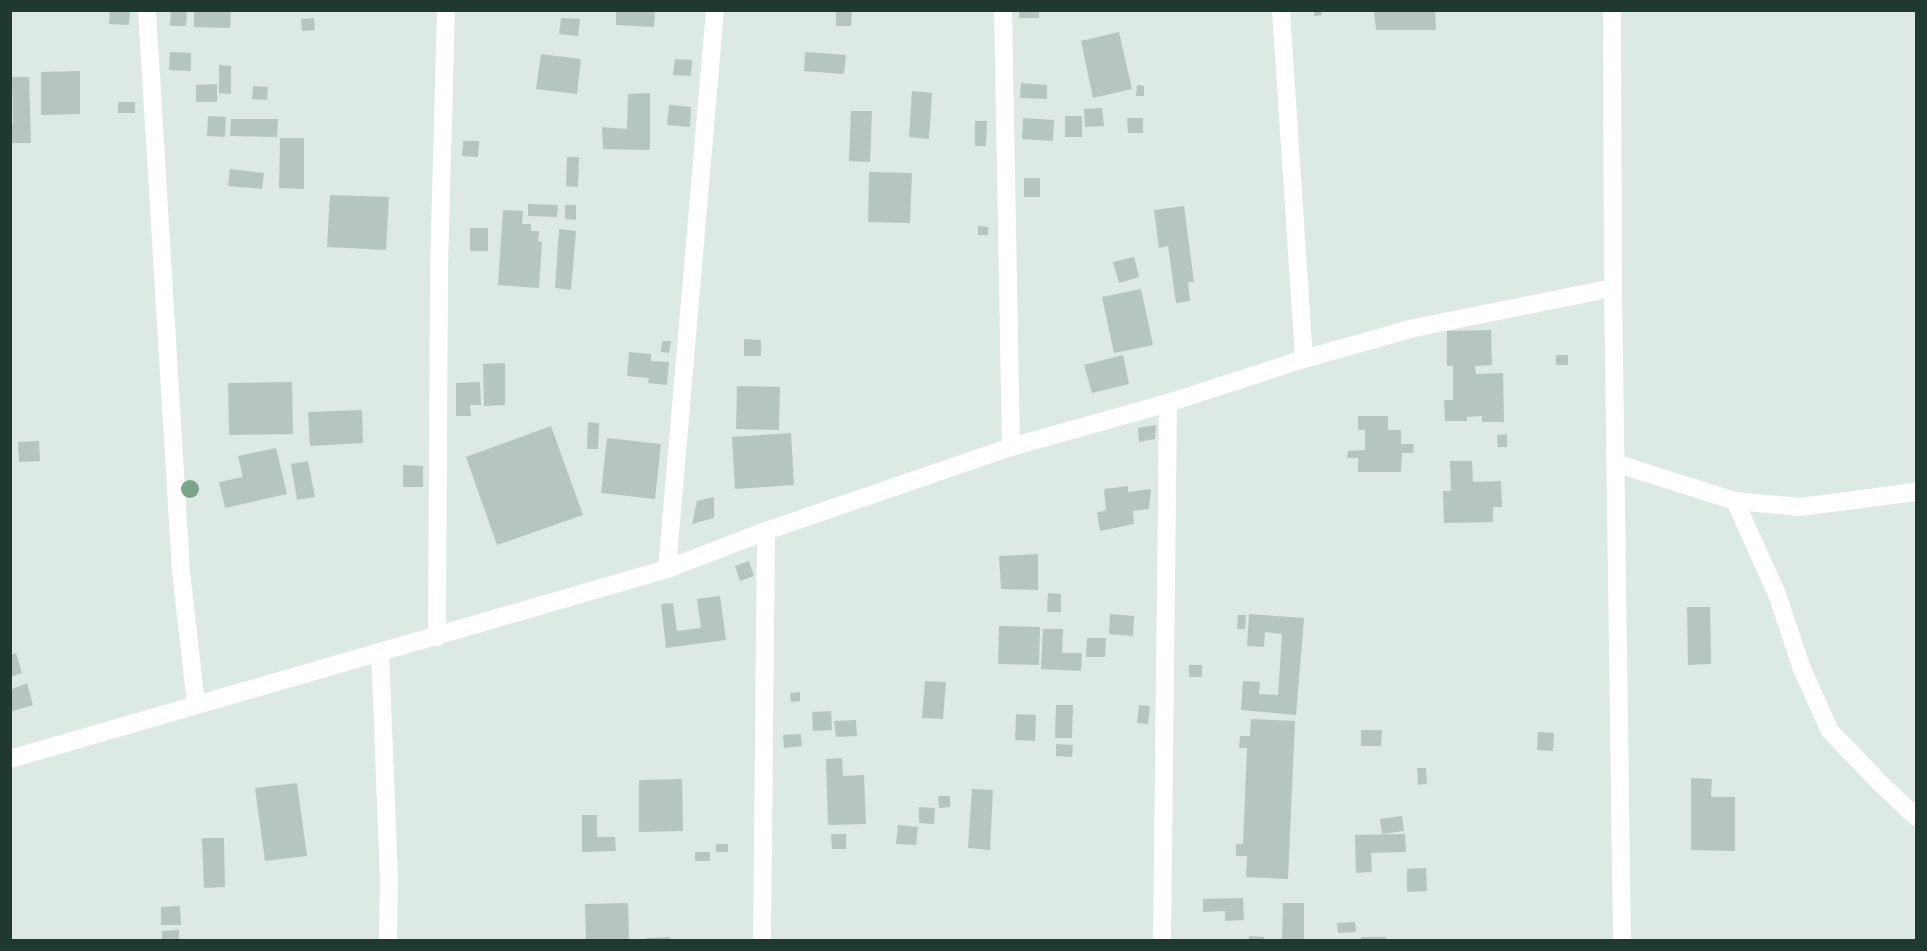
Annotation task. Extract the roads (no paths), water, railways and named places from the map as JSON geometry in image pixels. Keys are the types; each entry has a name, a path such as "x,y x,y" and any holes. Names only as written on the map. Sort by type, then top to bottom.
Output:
{"street":[{"path":"147,10 181,572 196,704"},
{"path":"437,637 439,267 446,10"},
{"path":"667,569 715,10"},
{"path":"1003,10 1011,447"},
{"path":"1281,10 1304,359"},
{"path":"1612,10 1613,288 1622,940"},
{"path":"10,759 667,569 766,531 1011,447 1168,403 1304,359 1414,328 1613,288"},
{"path":"1162,940 1168,403"},
{"path":"1615,463 1735,501 1800,507 1917,492"},
{"path":"1735,501 1777,594 1802,669 1830,731 1881,784 1917,817"},
{"path":"762,940 766,531"},
{"path":"380,652 389,879 388,940"}]}
